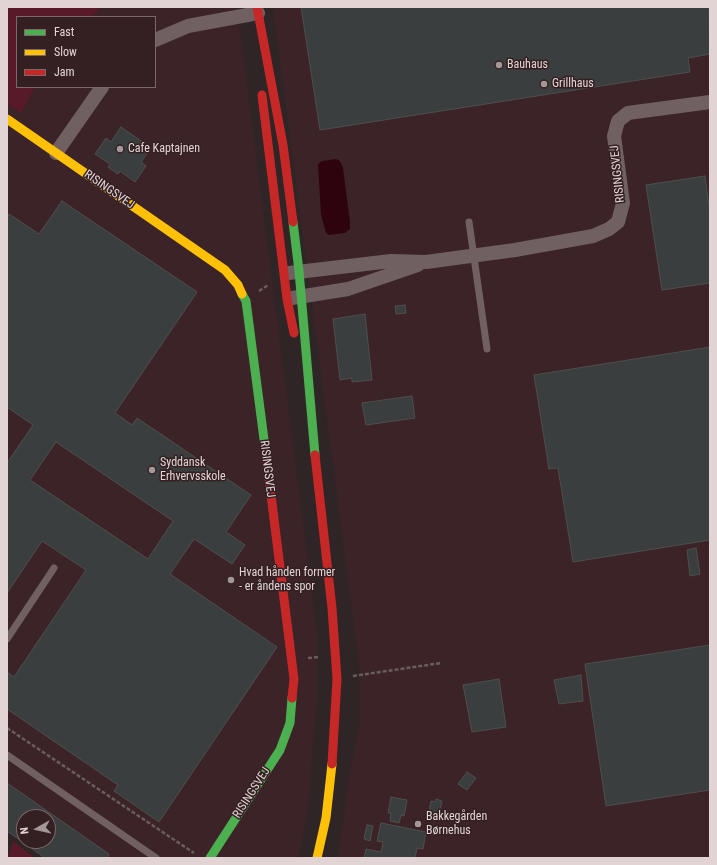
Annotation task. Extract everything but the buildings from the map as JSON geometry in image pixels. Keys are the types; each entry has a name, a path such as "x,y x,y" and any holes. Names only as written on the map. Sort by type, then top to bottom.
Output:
{"street":[{"path":"156,40 188,26 258,10"},
{"path":"258,10 260,73"},
{"path":"258,10 284,146 299,271 313,440 332,608 337,679 334,741 326,818 317,858"},
{"path":"56,153 101,88"},
{"path":"261,89 284,274 313,440"},
{"name":"RISINGSVEJ","path":"284,274 391,261 426,262 567,242 593,236 609,229 618,222 623,204 614,136 618,121 628,113 710,102"},
{"name":"RISINGSVEJ","path":"7,119 225,270 238,285 246,301 294,679 290,723 280,750 210,858"},
{"name":"RISINGSVEJ","path":"288,299 348,289 426,262"}],"lane":[{"path":"469,222 487,349"},
{"path":"7,638 54,568"},
{"path":"7,756 156,858"}],"path":[{"path":"337,679 441,664"},
{"path":"7,728 194,854"}],"shaded area":[{"path":"7,7 101,7 93,16 16,16 16,88 34,88 21,113 7,104"},
{"name":"Syddansk Erhvervsskole","path":"101,7 237,7 317,634 317,699 307,816 298,858 52,858 50,849 56,849 56,809 16,809 16,822 7,827 7,104 21,113 34,88 156,88 156,16 93,16"},
{"path":"273,7 710,7 710,858 338,858 350,773 360,722 359,663"},
{"path":"336,159 340,161 343,168 350,229 345,233 329,235 326,233 321,215 318,164 322,161"},
{"path":"13,841 16,843 16,849 23,849 35,858 8,858"}],"traffic: fast":[{"path":"293,222 299,271 315,455"},
{"path":"242,294 246,301 265,447"},
{"path":"210,858 280,750 290,723 292,698"}],"traffic: slow":[{"path":"7,119 225,270 238,285 242,294"},
{"path":"317,858 326,818 332,764"}],"traffic: jam":[{"path":"257,7 283,145 293,222"},
{"path":"262,95 287,299 294,333"},
{"path":"265,447 294,679 292,698"},
{"path":"315,455 332,608 337,679 332,764"}],"place":[{"name":"Bauhaus","path":"499,65"},
{"name":"Grillhaus","path":"544,84"},
{"name":"Cafe Kaptajnen","path":"120,149"},
{"name":"Syddansk Erhvervsskole","path":"152,470"},
{"name":"Hvad hånden former - er åndens spor","path":"231,580"},
{"name":"Bakkegården Børnehus","path":"418,824"}]}
